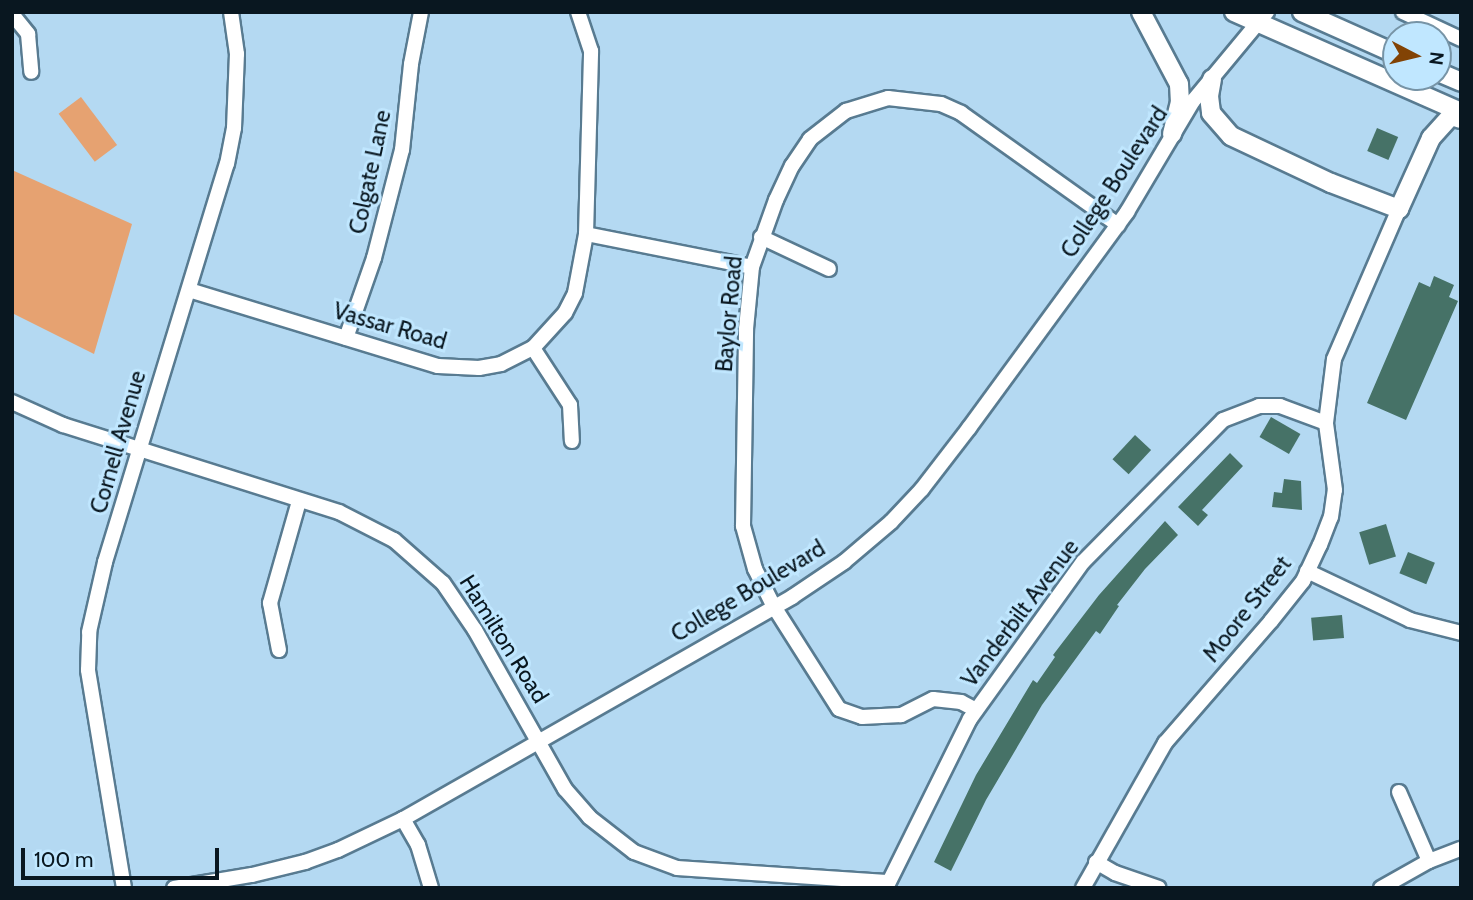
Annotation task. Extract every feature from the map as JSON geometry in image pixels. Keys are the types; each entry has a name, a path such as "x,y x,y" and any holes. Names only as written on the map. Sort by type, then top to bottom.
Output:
{"main road":[{"path":"1142,12 1179,83 1180,92 1172,134"},
{"path":"1234,12 1263,18 1348,64 1461,112"},
{"path":"1302,12 1382,48"},
{"path":"1348,64 1363,76 1425,107 1430,116 1431,138"},
{"path":"1212,79 1210,113 1231,136 1331,183 1399,209 1431,138 1451,116 1461,119"},
{"path":"1180,92 1198,95"}],"street":[{"name":"Cornell Avenue","path":"124,888 88,670 89,632 105,562 218,201 234,128 237,54 231,12"},
{"name":"Colgate Lane","path":"346,338 356,316 374,258 402,150 411,64 421,12"},
{"name":"Vassar Road","path":"189,289 454,369 501,364 533,348 565,313 575,293 586,234 591,51 578,12"},
{"path":"1403,12 1461,39"},
{"path":"12,14 28,34 32,72"},
{"name":"College Boulevard","path":"174,888 252,875 305,862 403,820 772,605 792,597 844,562 891,522 922,489 1118,225 1198,95 1263,18"},
{"name":"Baylor Road","path":"976,710 961,702 933,699 901,715 862,717 839,709 772,605 755,569 743,526 746,329 752,267 761,237 792,166 810,139 846,111 888,98 941,104 961,113 1118,225"},
{"name":"Moore Street","path":"1083,888 1165,743 1272,621 1303,581 1331,517 1335,490 1326,423 1334,359 1399,209"},
{"path":"586,234 752,267"},
{"path":"761,237 829,268"},
{"path":"533,348 569,405 572,441"},
{"name":"Hamilton Road","path":"12,402 63,425 374,528 416,558 443,583 475,630 540,740 565,789 589,817 617,840 656,861 677,868 887,885"},
{"name":"Vanderbilt Avenue","path":"887,885 976,710 1083,562 1223,419 1259,406 1280,405 1326,423"},
{"path":"279,650 270,603 299,501"},
{"path":"1307,571 1410,620 1461,633"},
{"path":"1399,792 1429,861"},
{"path":"403,820 418,845 431,888"},
{"path":"1381,888 1429,861 1461,849"},
{"path":"1096,862 1115,873 1159,888"}],"shaded area":[{"path":"81,97 117,145 95,162 59,114"},
{"path":"12,170 132,224 94,354 12,313"}],"building":[{"path":"1377,128 1398,137 1388,160 1367,151"},
{"path":"1434,276 1454,285 1449,297 1458,301 1406,420 1367,403 1419,282 1430,287"},
{"path":"1271,417 1300,434 1289,454 1260,437"},
{"path":"1135,435 1151,450 1129,474 1112,459"},
{"path":"1230,453 1243,466 1202,510 1208,515 1198,526 1178,507"},
{"path":"1284,479 1301,481 1302,510 1272,507 1274,492 1282,493"},
{"path":"1165,521 1178,535 1145,569 1117,605 1119,606 1100,634 1096,631 1042,705 986,800 951,871 934,862 976,775 1033,680 1037,683 1055,657 1053,655 1099,595"},
{"path":"1386,524 1396,557 1369,565 1359,532"},
{"path":"1408,552 1435,563 1426,584 1399,573"},
{"path":"1342,615 1344,638 1313,641 1311,618"}]}
